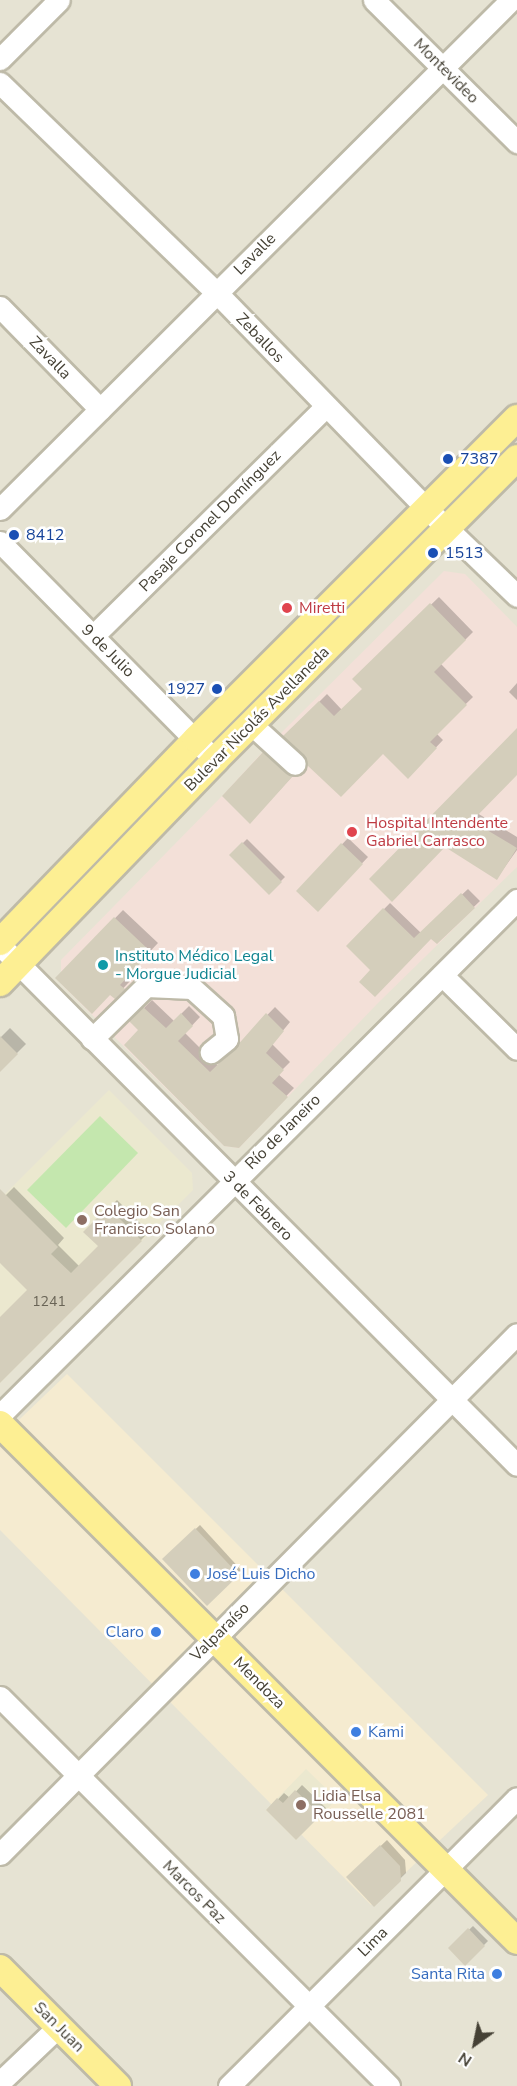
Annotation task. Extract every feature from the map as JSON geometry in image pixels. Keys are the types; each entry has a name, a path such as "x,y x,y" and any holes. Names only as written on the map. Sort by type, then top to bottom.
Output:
{"main road":[{"name":"Bulevar Nicolás Avellaneda","path":"0,944 196,739 517,418"},
{"name":"Bulevar Nicolás Avellaneda","path":"0,983 215,760 517,458"},
{"name":"Mendoza","path":"0,1424 517,1941"},
{"name":"San Juan","path":"0,1968 118,2086"}],"street":[{"path":"0,59 59,0"},
{"name":"Montevideo","path":"374,0 517,142"},
{"name":"Lavalle","path":"0,508 511,0"},
{"name":"Zeballos","path":"0,83 217,293 427,509 517,596"},
{"name":"Zavalla","path":"0,307 100,409"},
{"name":"Pasaje Coronel Domínguez","path":"93,636 327,406"},
{"name":"9 de Julio","path":"0,542 215,760"},
{"path":"251,724 296,764"},
{"name":"Río de Janeiro","path":"0,1415 517,900"},
{"name":"3 de Febrero","path":"0,944 517,1465"},
{"path":"442,975 517,1049"},
{"path":"92,1039 146,986 192,988 223,1016 227,1040 211,1052"},
{"name":"Valparaíso","path":"0,1854 517,1334"},
{"name":"Marcos Paz","path":"0,1697 389,2086"},
{"name":"Lima","path":"229,2086 517,1798"},
{"path":"0,2082 58,2027"}],"shaded area":[{"path":"0,0 517,0 517,2086 0,2086"},
{"name":"Hospital Intendente Gabriel Carrasco","path":"444,571 465,574 517,627 517,867 378,1003 239,1148 224,1146 61,984 61,960 268,746"},
{"name":"Colegio San Francisco Solano","path":"109,1090 192,1173 193,1190 0,1383 0,1199"},
{"path":"67,1374 488,1795 371,1905 0,1530 0,1438"},
{"name":"Lidia Elsa Rousselle 2081","path":"306,1769 337,1799 296,1840 266,1810"}],"green space":[{"path":"100,1116 138,1153 66,1228 27,1190"}],"building":[{"path":"430,603 466,640 434,672 467,705 430,742 437,748 408,779 383,754 341,797 307,765 304,755 283,736 319,701 334,716 362,689 352,679"},
{"path":"517,728 517,775 472,821 517,848 497,880 445,847 392,902 369,879"},
{"path":"263,752 293,776 250,824 222,796"},
{"path":"242,842 282,882 269,895 229,855"},
{"path":"341,843 363,864 318,912 296,891"},
{"path":"461,893 475,908 437,944 431,939 375,997 359,982 370,970 346,946 383,908 414,938"},
{"name":"Instituto Médico Legal - Morgue Judicial","path":"114,917 151,952 120,985 125,989 115,999 110,995 92,1014 55,978"},
{"path":"143,1007 166,1028 181,1013 193,1026 178,1041 210,1072 266,1013 284,1031 266,1053 284,1070 272,1083 288,1097 239,1148 224,1146 124,1045 138,1030 129,1021"},
{"path":"0,1036 18,1054 0,1072"},
{"path":"0,1189 58,1247 51,1254 71,1273 98,1246 83,1232 108,1207 142,1241 0,1383 0,1317 27,1290 0,1263"},
{"path":"195,1528 239,1575 207,1606 162,1559"},
{"path":"295,1790 321,1815 296,1840 266,1810 277,1798 283,1803"},
{"path":"380,1845 400,1866 401,1881 374,1907 346,1877"},
{"path":"468,1928 485,1946 465,1966 448,1948"}],"place":[{"name":"7387","path":"448,459"},
{"name":"8412","path":"14,535"},
{"name":"1513","path":"433,553"},
{"name":"Miretti","path":"287,608"},
{"name":"1927","path":"217,689"},
{"name":"Hospital Intendente Gabriel Carrasco","path":"352,832"},
{"name":"Instituto Médico Legal - Morgue Judicial","path":"103,965"},
{"name":"Colegio San Francisco Solano","path":"82,1220"},
{"name":"José Luis Dicho","path":"195,1574"},
{"name":"Claro","path":"156,1632"},
{"name":"Kami","path":"356,1732"},
{"name":"Lidia Elsa Rousselle 2081","path":"301,1805"},
{"name":"Santa Rita","path":"497,1974"}]}
